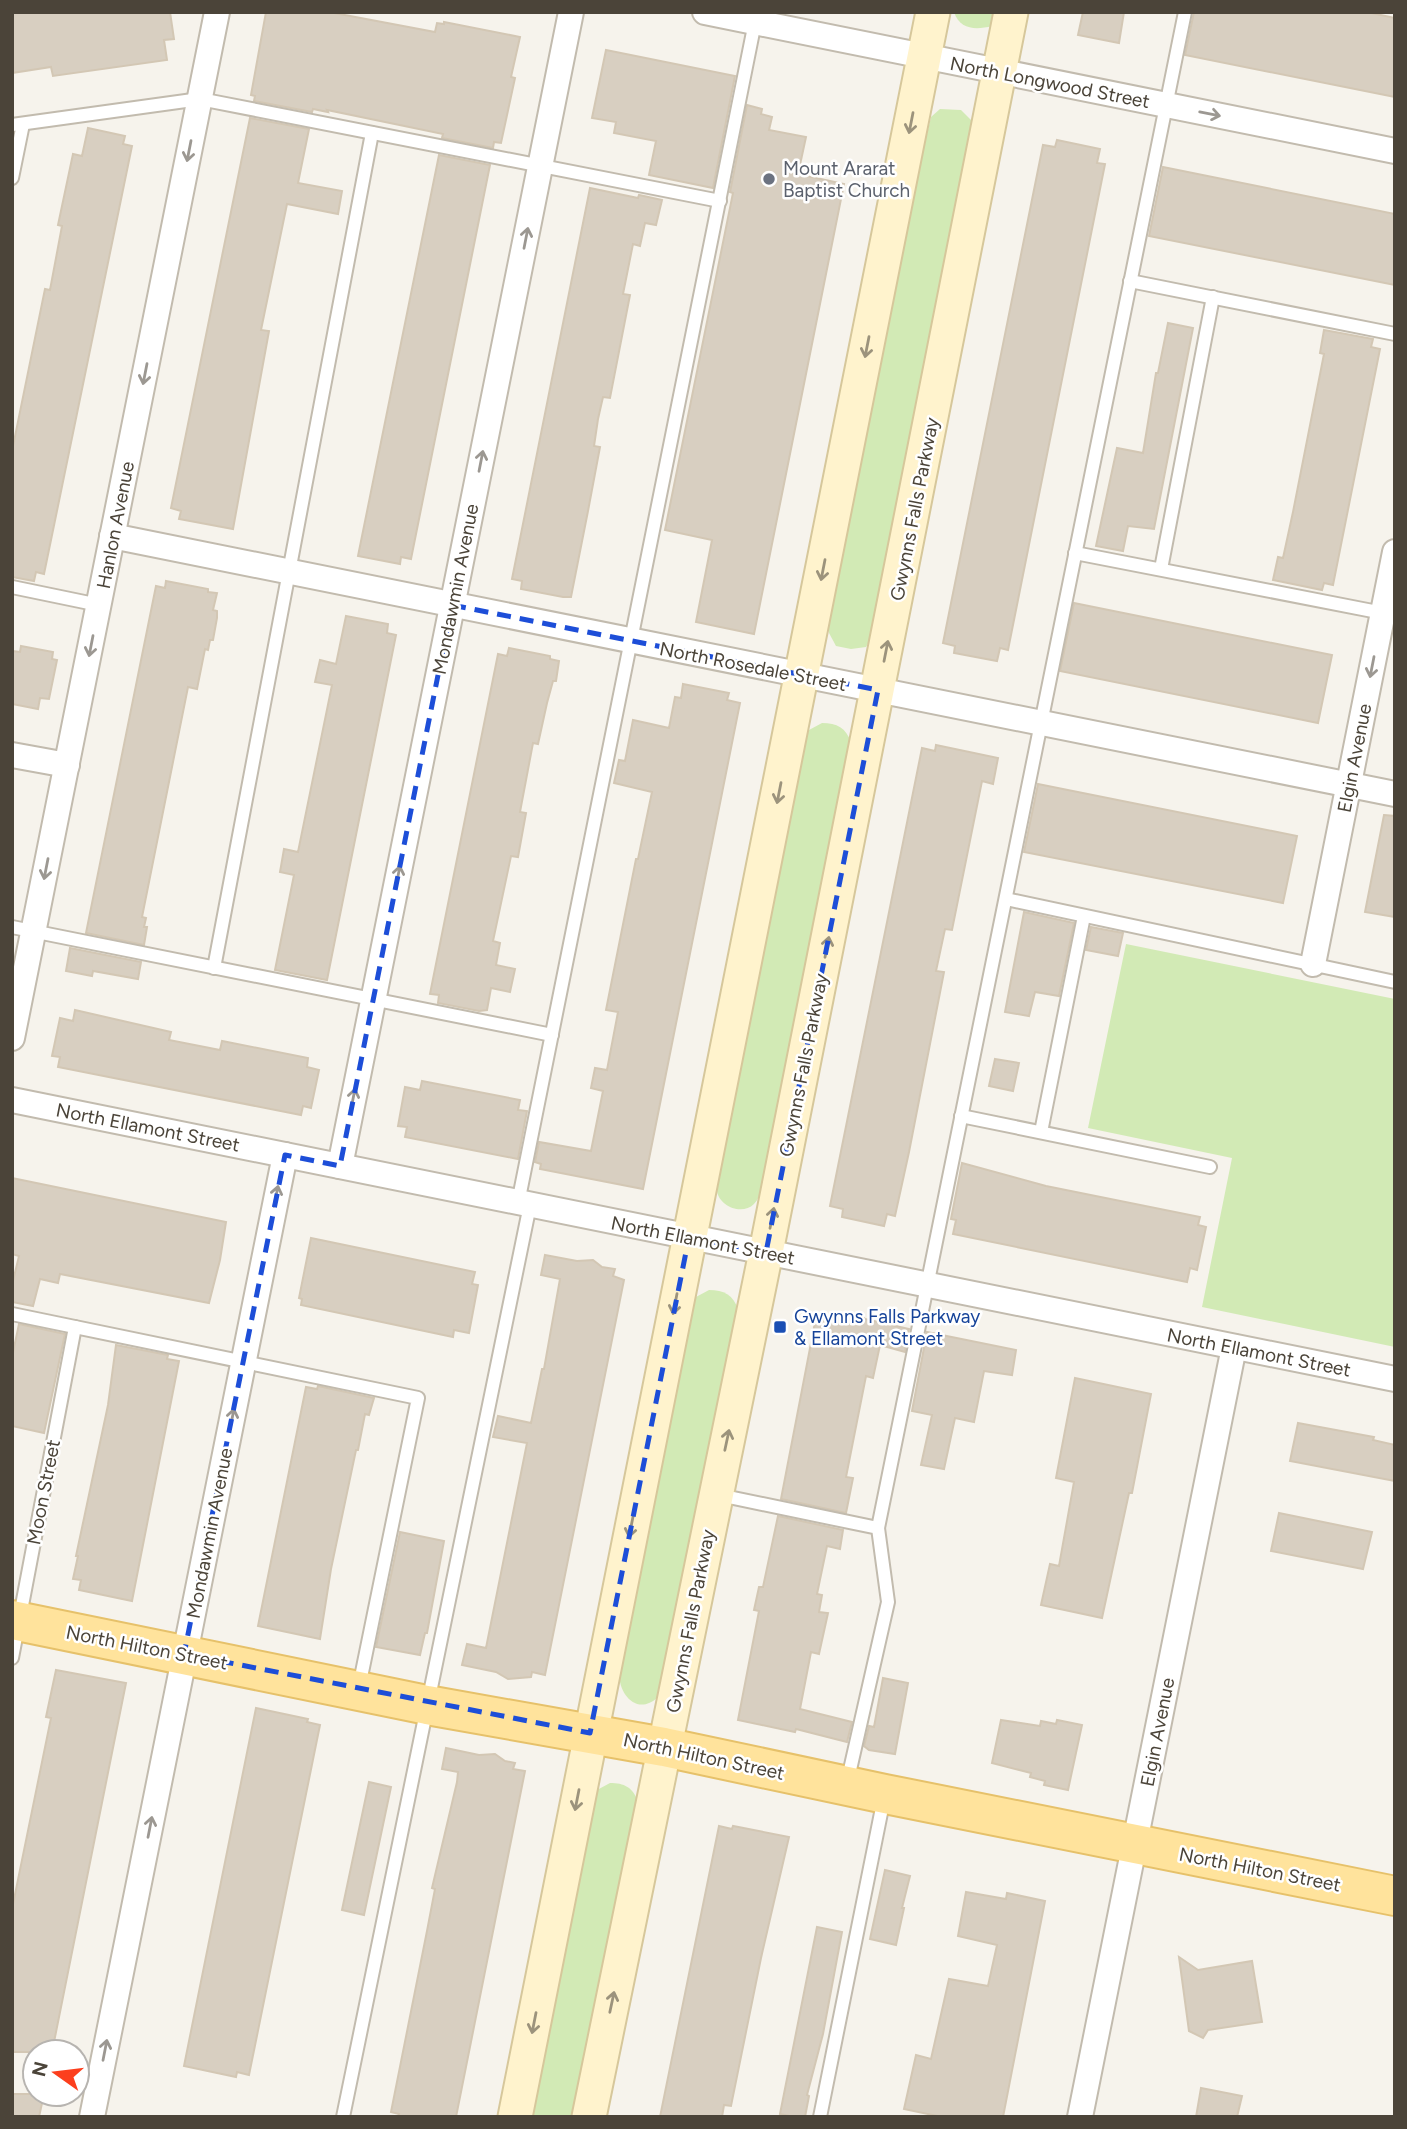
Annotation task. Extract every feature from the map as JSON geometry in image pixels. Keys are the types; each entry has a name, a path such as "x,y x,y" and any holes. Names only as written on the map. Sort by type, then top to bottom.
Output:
{"main road":[{"path":"516,2117 933,12"},
{"name":"Gwynns Falls Parkway","path":"589,2117 878,690 1011,12"},
{"name":"North Hilton Street","path":"15,1633 184,1654 428,1705 664,1747 1395,1896"}],"street":[{"name":"Hanlon Avenue","path":"12,1038 23,930 66,765 217,12"},
{"name":"Mondawmin Avenue","path":"340,1166 571,12"},
{"name":"North Longwood Street","path":"705,12 1395,151"},
{"name":"North Rosedale Street","path":"112,536 1395,794"},
{"name":"Elgin Avenue","path":"1312,964 1386,623 1395,552"},
{"path":"12,755 66,765"},
{"name":"North Ellamont Street","path":"12,1100 1395,1379"},
{"name":"Mondawmin Avenue","path":"92,2117 285,1155"},
{"name":"Elgin Avenue","path":"1080,2117 1234,1347"}],"lane":[{"path":"847,1786 888,1602 878,1528 1185,12"},
{"path":"343,2117 428,1705 524,1204 552,1035 755,22"},
{"path":"12,178 18,125 200,99 720,201"},
{"path":"214,968 373,133"},
{"path":"1130,281 1395,334"},
{"path":"1161,569 1213,297"},
{"path":"1075,553 1161,569 1386,623"},
{"path":"12,587 99,605"},
{"path":"1006,899 1395,982"},
{"path":"1041,1132 1084,916"},
{"path":"23,930 552,1035"},
{"path":"961,1116 1210,1167"},
{"path":"12,1314 418,1398 358,1690"},
{"name":"Moon Street","path":"15,1633 75,1327"},
{"path":"715,1495 878,1528"},
{"path":"820,2117 885,1794"}],"highlighted area":[{"path":"452,605 878,690 766,1252 689,1237 590,1733 184,1654 285,1155 340,1166"}],"green space":[{"path":"954,12 999,12 992,26 975,28 960,22"},
{"path":"940,109 961,110 973,122 876,630 866,647 851,649 836,646 829,633 828,618 905,228 931,117"},
{"path":"822,723 840,727 851,742 762,1188 758,1199 749,1208 732,1208 719,1196 717,1179 803,742 809,730"},
{"path":"1126,944 1395,999 1395,1347 1202,1307 1232,1158 1088,1128"},
{"path":"709,1290 727,1294 738,1309 658,1697 651,1702 637,1704 626,1696 619,1673 689,1309 696,1297"},
{"path":"610,1783 627,1787 638,1802 576,2117 529,2117 597,1790"}],"building":[{"path":"12,12 170,12 174,39 164,40 167,60 53,76 51,67 12,73"},
{"path":"266,12 329,12 435,32 437,23 444,22 520,37 511,77 515,78 501,143 494,142 493,148 442,138 443,134 327,110 328,112 313,109 312,112 254,101 255,96 251,95"},
{"path":"1083,12 1124,12 1119,43 1078,35"},
{"path":"1194,12 1367,12 1395,18 1395,97 1185,55"},
{"path":"606,50 735,76 713,188 649,175 656,141 614,133 616,122 592,118"},
{"path":"747,105 762,109 761,114 772,117 769,130 806,137 798,174 844,184 754,634 696,622 712,540 665,530 733,193 730,192"},
{"path":"250,118 309,129 298,183 342,191 338,214 287,204 261,330 269,331 233,529 179,519 181,511 171,508"},
{"path":"88,128 125,136 123,144 132,146 44,574 36,572 34,581 12,577 12,451 45,289 50,290 62,226 58,225 73,154 82,156"},
{"path":"1057,140 1100,149 1097,163 1105,164 1008,650 1000,648 997,661 954,653 955,646 943,643 1043,145 1055,147"},
{"path":"439,155 490,165 411,559 401,557 400,564 358,556"},
{"path":"1163,167 1395,214 1395,285 1149,236"},
{"path":"590,188 662,200 656,225 645,223 640,246 633,244 623,294 630,295 610,398 603,397 598,419 594,446 600,447 571,597 563,597 521,589 522,581 512,579"},
{"path":"1168,323 1193,328 1154,529 1128,526 1123,551 1096,546 1117,448 1143,453 1156,373"},
{"path":"1324,330 1373,339 1371,347 1380,349 1333,585 1324,583 1322,590 1273,580 1278,557 1283,558 1293,512 1324,354 1320,353"},
{"path":"166,581 217,593 213,610 217,611 217,618 213,640 210,640 208,650 205,649 197,689 188,687 142,917 146,918 144,927 147,927 144,945 86,933 156,586 165,588"},
{"path":"1074,603 1332,655 1318,723 1060,671"},
{"path":"346,616 388,624 387,633 396,635 327,980 275,970 294,875 280,872 284,849 298,852 332,685 315,682 320,660 336,664"},
{"path":"21,646 53,652 52,659 57,660 49,699 40,698 38,709 12,704 12,651 20,652"},
{"path":"509,648 550,656 550,659 559,661 538,744 533,743 520,812 526,813 518,857 511,856 493,941 500,943 496,965 515,969 510,992 491,988 487,1010 479,1011 438,1003 439,995 430,994 498,654 507,656"},
{"path":"683,684 729,693 727,700 740,703 643,1189 540,1169 541,1164 535,1162 539,1142 591,1151 603,1091 591,1088 595,1068 607,1070 618,1012 606,1010 652,792 614,783 619,760 625,761 633,720 669,728 675,697 681,698"},
{"path":"936,745 998,758 993,784 982,781 952,930 945,929 936,971 944,972 909,1152 895,1216 887,1214 884,1226 842,1217 843,1209 830,1206 922,748 935,751"},
{"path":"1038,784 1297,836 1283,903 1024,852"},
{"path":"1384,815 1395,816 1395,917 1365,912"},
{"path":"1024,912 1074,923 1059,996 1035,992 1029,1016 1005,1012"},
{"path":"1091,927 1123,933 1118,956 1086,950"},
{"path":"70,948 141,962 138,979 93,971 92,976 66,971"},
{"path":"75,1010 171,1032 169,1040 220,1050 222,1041 308,1058 307,1067 319,1070 311,1108 303,1106 301,1115 58,1067 60,1057 52,1056 60,1018 73,1021"},
{"path":"995,1059 1019,1063 1013,1091 989,1086"},
{"path":"422,1081 520,1100 518,1110 527,1111 518,1159 405,1137 407,1127 398,1126 405,1087 420,1090"},
{"path":"962,1163 1046,1186 1200,1217 1198,1225 1206,1227 1197,1270 1190,1268 1187,1282 953,1234 956,1220 951,1219"},
{"path":"12,1178 226,1222 209,1303 60,1274 58,1283 40,1279 33,1306 12,1302 12,1285 19,1256 12,1254"},
{"path":"311,1238 475,1272 472,1284 478,1285 469,1333 454,1330 453,1337 301,1305 302,1299 299,1298"},
{"path":"545,1255 577,1261 593,1260 602,1267 615,1269 613,1276 624,1280 545,1675 532,1672 531,1677 508,1679 496,1672 462,1665 467,1644 486,1648 527,1443 493,1437 498,1416 531,1423 544,1369 560,1279 541,1275"},
{"path":"832,1312 844,1315 859,1313 865,1319 909,1329 905,1352 880,1345 873,1378 866,1376 846,1477 853,1478 846,1513 781,1499 816,1317 830,1321"},
{"path":"19,1324 65,1334 44,1433 12,1426 12,1357"},
{"path":"927,1332 1016,1350 1012,1375 984,1371 974,1422 955,1418 944,1469 921,1465 932,1415 912,1411"},
{"path":"116,1345 168,1355 167,1359 179,1361 132,1601 79,1590 81,1580 73,1579 108,1405"},
{"path":"1075,1378 1151,1394 1132,1493 1129,1493 1102,1618 1041,1605 1050,1564 1059,1566 1074,1482 1056,1478"},
{"path":"318,1386 374,1398 369,1415 365,1414 356,1450 331,1569 320,1639 258,1626 306,1387 317,1389"},
{"path":"1298,1423 1374,1437 1373,1440 1395,1445 1395,1481 1290,1461"},
{"path":"1279,1513 1372,1532 1363,1569 1271,1551"},
{"path":"778,1516 843,1530 840,1549 827,1546 817,1594 822,1595 819,1612 828,1613 819,1654 811,1652 800,1709 852,1722 847,1742 796,1729 795,1732 738,1720 759,1611 754,1610 759,1587 763,1587"},
{"path":"400,1532 444,1541 427,1633 420,1655 376,1647"},
{"path":"56,1670 126,1683 55,2038 21,2038 21,2052 12,2052 12,1909 51,1718 46,1717"},
{"path":"883,1678 908,1683 895,1754 869,1750 864,1746 869,1726 874,1727"},
{"path":"256,1708 308,1719 307,1722 320,1725 249,2075 237,2072 236,2077 184,2066"},
{"path":"1001,1720 1040,1726 1041,1721 1056,1724 1057,1720 1082,1725 1068,1790 1044,1785 1045,1781 1030,1777 1031,1773 992,1763"},
{"path":"446,1748 479,1755 495,1754 505,1761 515,1763 513,1769 525,1771 456,2117 398,2117 399,2114 391,2112 435,1889 432,1888 457,1782 458,1772 442,1769"},
{"path":"369,1782 391,1787 364,1915 342,1910"},
{"path":"719,1826 732,1829 733,1826 789,1837 731,2106 724,2105 722,2117 660,2117"},
{"path":"885,1870 910,1876 896,1945 870,1939"},
{"path":"966,1892 1006,1899 1007,1893 1045,1901 1003,2117 942,2117 904,2109 916,2055 931,2059 949,1979 988,1986 997,1945 958,1936"},
{"path":"817,1927 842,1932 823,2034 807,2095 805,2117 794,2117 780,2114"},
{"path":"1179,1957 1198,1970 1252,1961 1262,2022 1208,2030 1203,2038 1189,2031"},
{"path":"1201,2088 1242,2096 1237,2117 1196,2117"},
{"path":"12,2094 21,2094 21,2108 41,2108 39,2117 12,2117"}],"place":[{"name":"Mount Ararat Baptist Church","path":"769,179"},
{"name":"Gwynns Falls Parkway & Ellamont Street","path":"780,1327"}]}
